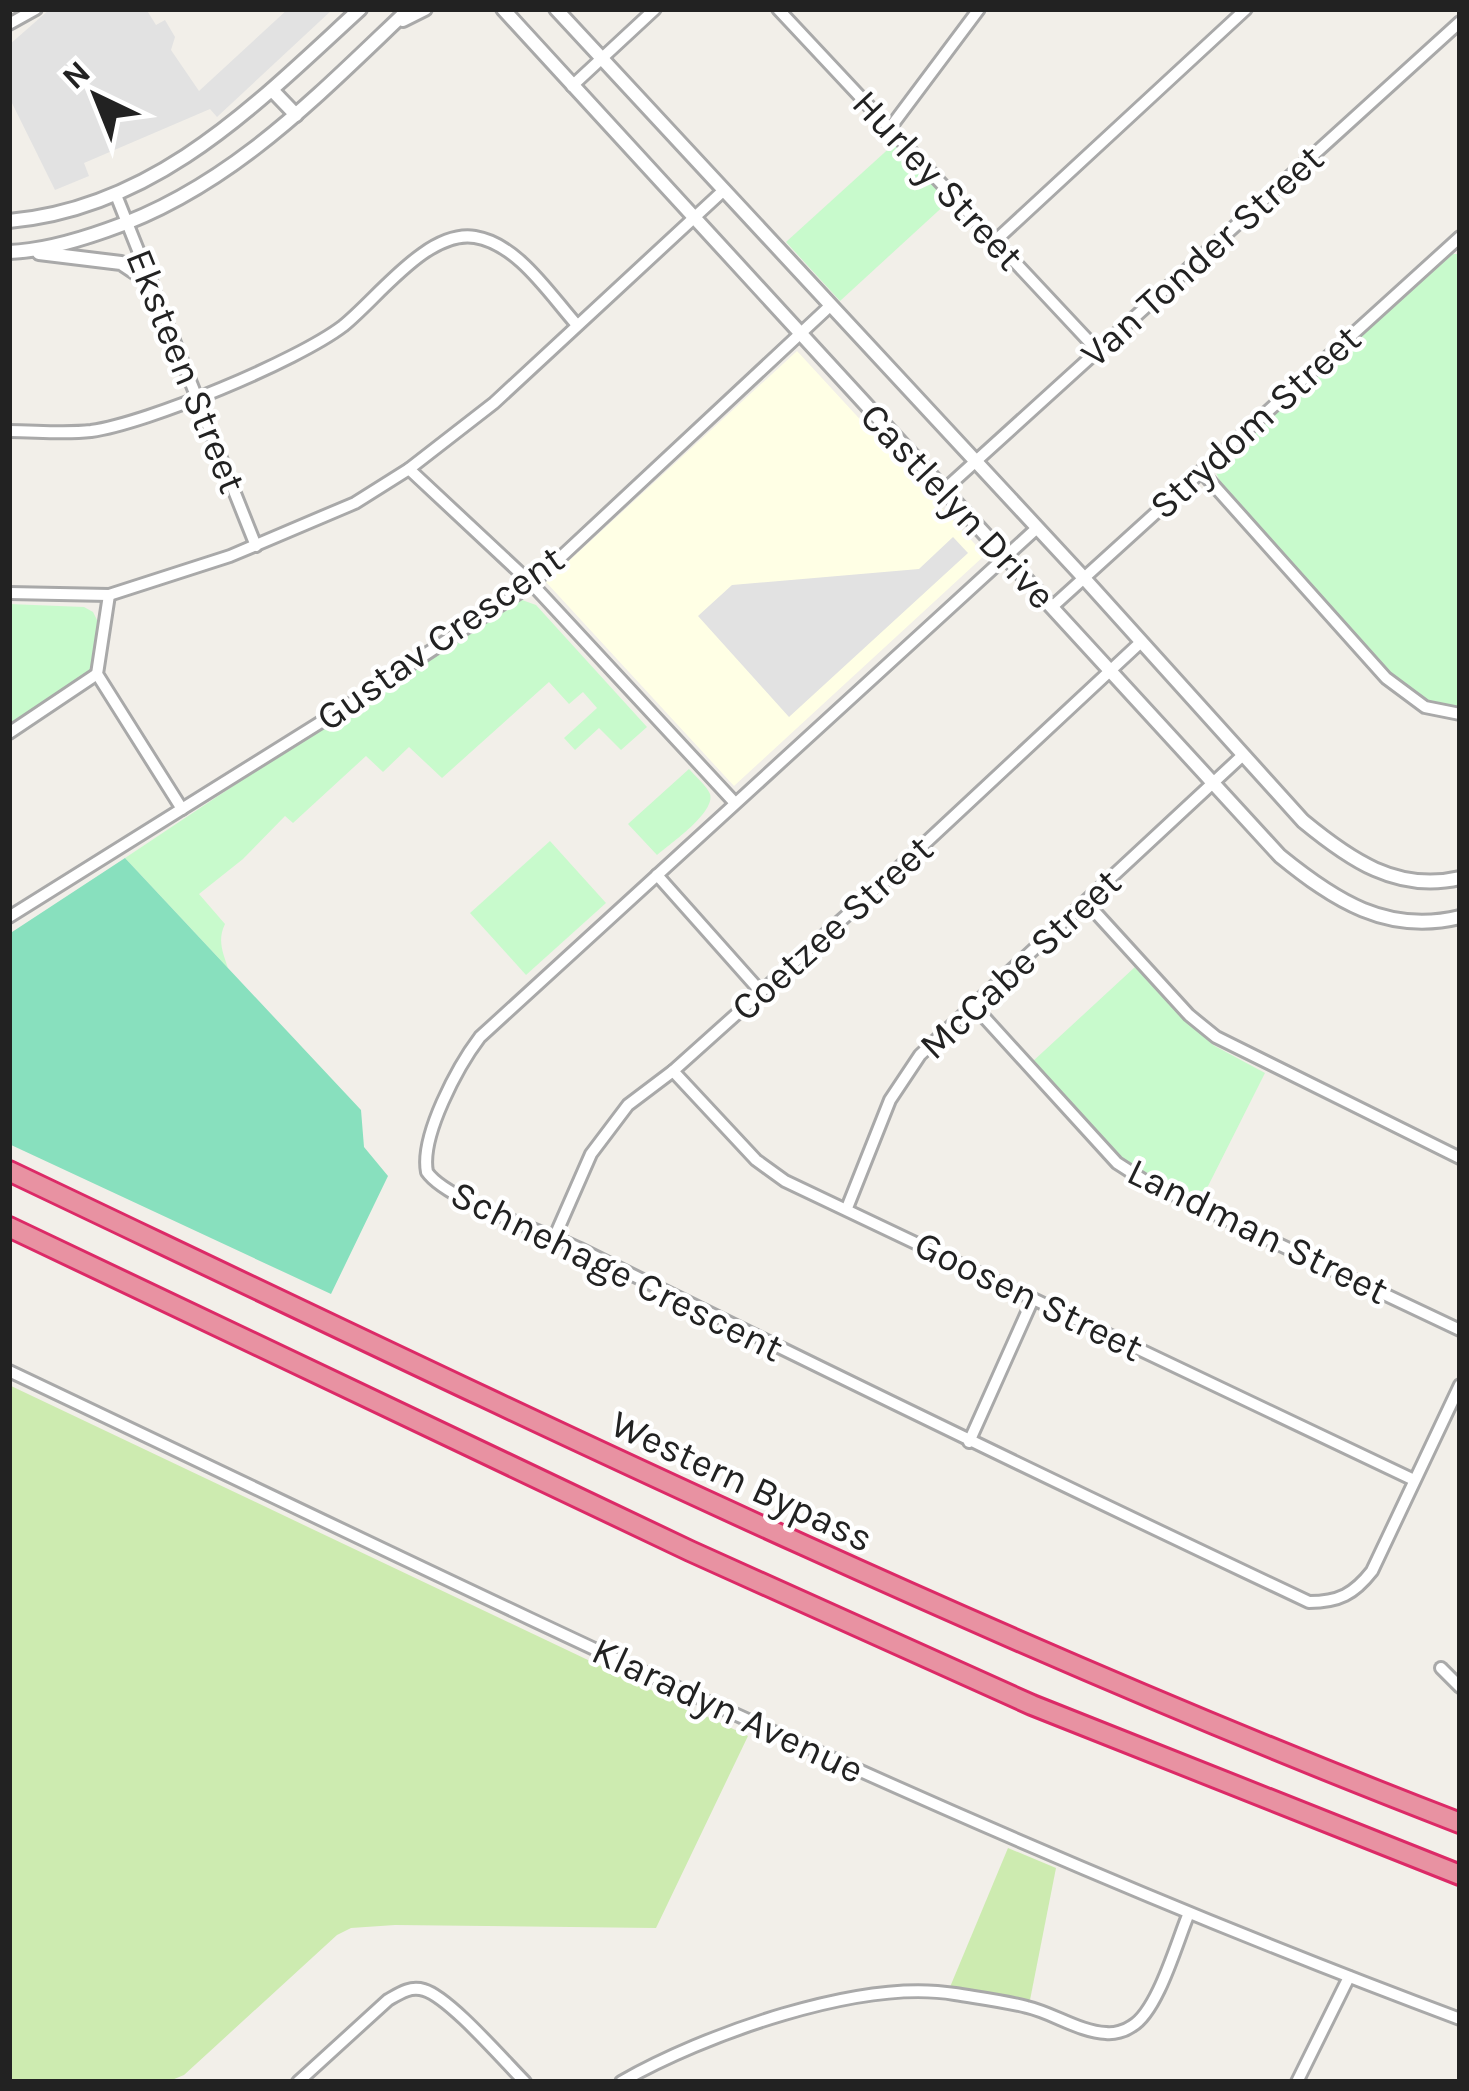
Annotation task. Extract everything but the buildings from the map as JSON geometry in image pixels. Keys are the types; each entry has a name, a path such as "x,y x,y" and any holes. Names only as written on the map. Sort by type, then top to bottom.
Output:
{"highway":[{"name":"Western Bypass","path":"9,1171 704,1502 1050,1656 1460,1823"},
{"path":"9,1227 668,1540 1031,1706 1460,1875"}],"street":[{"path":"9,24 35,9"},
{"path":"9,221 54,214 116,195 182,162 360,9"},
{"path":"28,251 128,223 211,182 296,115 409,9"},
{"path":"392,26 425,9"},
{"path":"491,9 518,26"},
{"name":"Castlelyn Drive","path":"503,9 1280,856 1338,900 1409,921 1460,917"},
{"name":"Castlelyn Drive","path":"556,9 1303,821 1344,856 1376,873 1446,882 1460,878"},
{"path":"572,86 655,9"},
{"name":"Hurley Street","path":"778,9 1098,351"},
{"path":"890,128 980,9"},
{"path":"995,241 1246,9"},
{"name":"Van Tonder Street","path":"944,490 1460,22"},
{"path":"272,89 296,115"},
{"path":"9,593 109,595 331,516 409,469 494,404 724,190"},
{"name":"Eksteen Street","path":"116,195 256,546"},
{"path":"9,431 109,428 196,397 319,342 427,250 456,237 489,241 511,254 577,326"},
{"name":"Strydom Street","path":"1052,607 1459,240"},
{"path":"9,252 121,263 151,283"},
{"name":"Gustav Crescent","path":"9,917 532,584 831,305"},
{"path":"409,469 532,584 735,803"},
{"path":"1201,471 1386,678 1414,701 1460,714"},
{"name":"Schnehage Crescent","path":"1037,528 480,1037 464,1059 428,1144 426,1168 435,1184 555,1236 969,1442 1309,1602 1341,1598 1358,1588 1372,1570 1460,1385"},
{"path":"109,595 97,674 182,809"},
{"name":"Coetzee Street","path":"555,1236 605,1132 628,1105 761,992 1141,642"},
{"path":"9,733 97,674"},
{"name":"McCabe Street","path":"847,1208 903,1076 920,1055 1243,755"},
{"path":"657,874 761,992"},
{"path":"1086,902 1189,1015 1216,1037 1460,1159"},
{"name":"Landman Street","path":"974,1006 1117,1163 1145,1181 1460,1330"},
{"name":"Goosen Street","path":"673,1071 756,1160 785,1181 1414,1480"},
{"path":"969,1442 1034,1299"},
{"name":"Klaradyn Avenue","path":"9,1371 848,1768 1189,1913 1460,2019"},
{"path":"1441,1668 1460,1688"},
{"path":"621,2082 771,2018 912,1991 1028,2007 1104,2033 1121,2031 1136,2025 1150,2009 1189,1913"},
{"path":"1297,2082 1349,1977"},
{"path":"298,2082 388,2000 403,1990 420,1988 447,2004 525,2082"}],"shaded area":[{"path":"50,9 146,9 156,25 165,20 175,37 171,50 199,91 288,9 333,9 217,117 210,109 84,163 89,176 55,190 9,97 9,45"},
{"path":"797,351 985,555 734,786 546,582"},
{"path":"953,537 968,553 789,717 698,616 732,585 919,569"}],"green space":[{"path":"895,143 949,201 840,301 786,242"},
{"path":"1446,254 1460,254 1460,711 1434,708 1388,675 1221,485 1216,472 1220,461"},
{"path":"511,601 536,605 647,727 621,750 599,728 575,750 564,738 597,708 583,692 569,704 549,682 442,778 409,747 383,772 366,756 293,823 285,816 243,859 199,894 225,924 221,941 228,968 125,858"},
{"path":"9,604 84,607 93,612 101,628 91,674 9,730"},
{"path":"689,769 710,794 710,801 691,827 657,855 628,824"},
{"path":"550,841 606,903 526,975 470,913"},
{"path":"125,858 361,1110 364,1147 388,1176 331,1294 9,1144 9,934"},
{"path":"1135,967 1213,1045 1265,1073 1201,1200 1120,1159 1031,1063"},
{"path":"9,1385 748,1736 656,1928 351,1928 337,1935 184,2075 167,2082 9,2082"},
{"path":"1008,1848 1056,1868 1030,2000 950,1987"}]}
